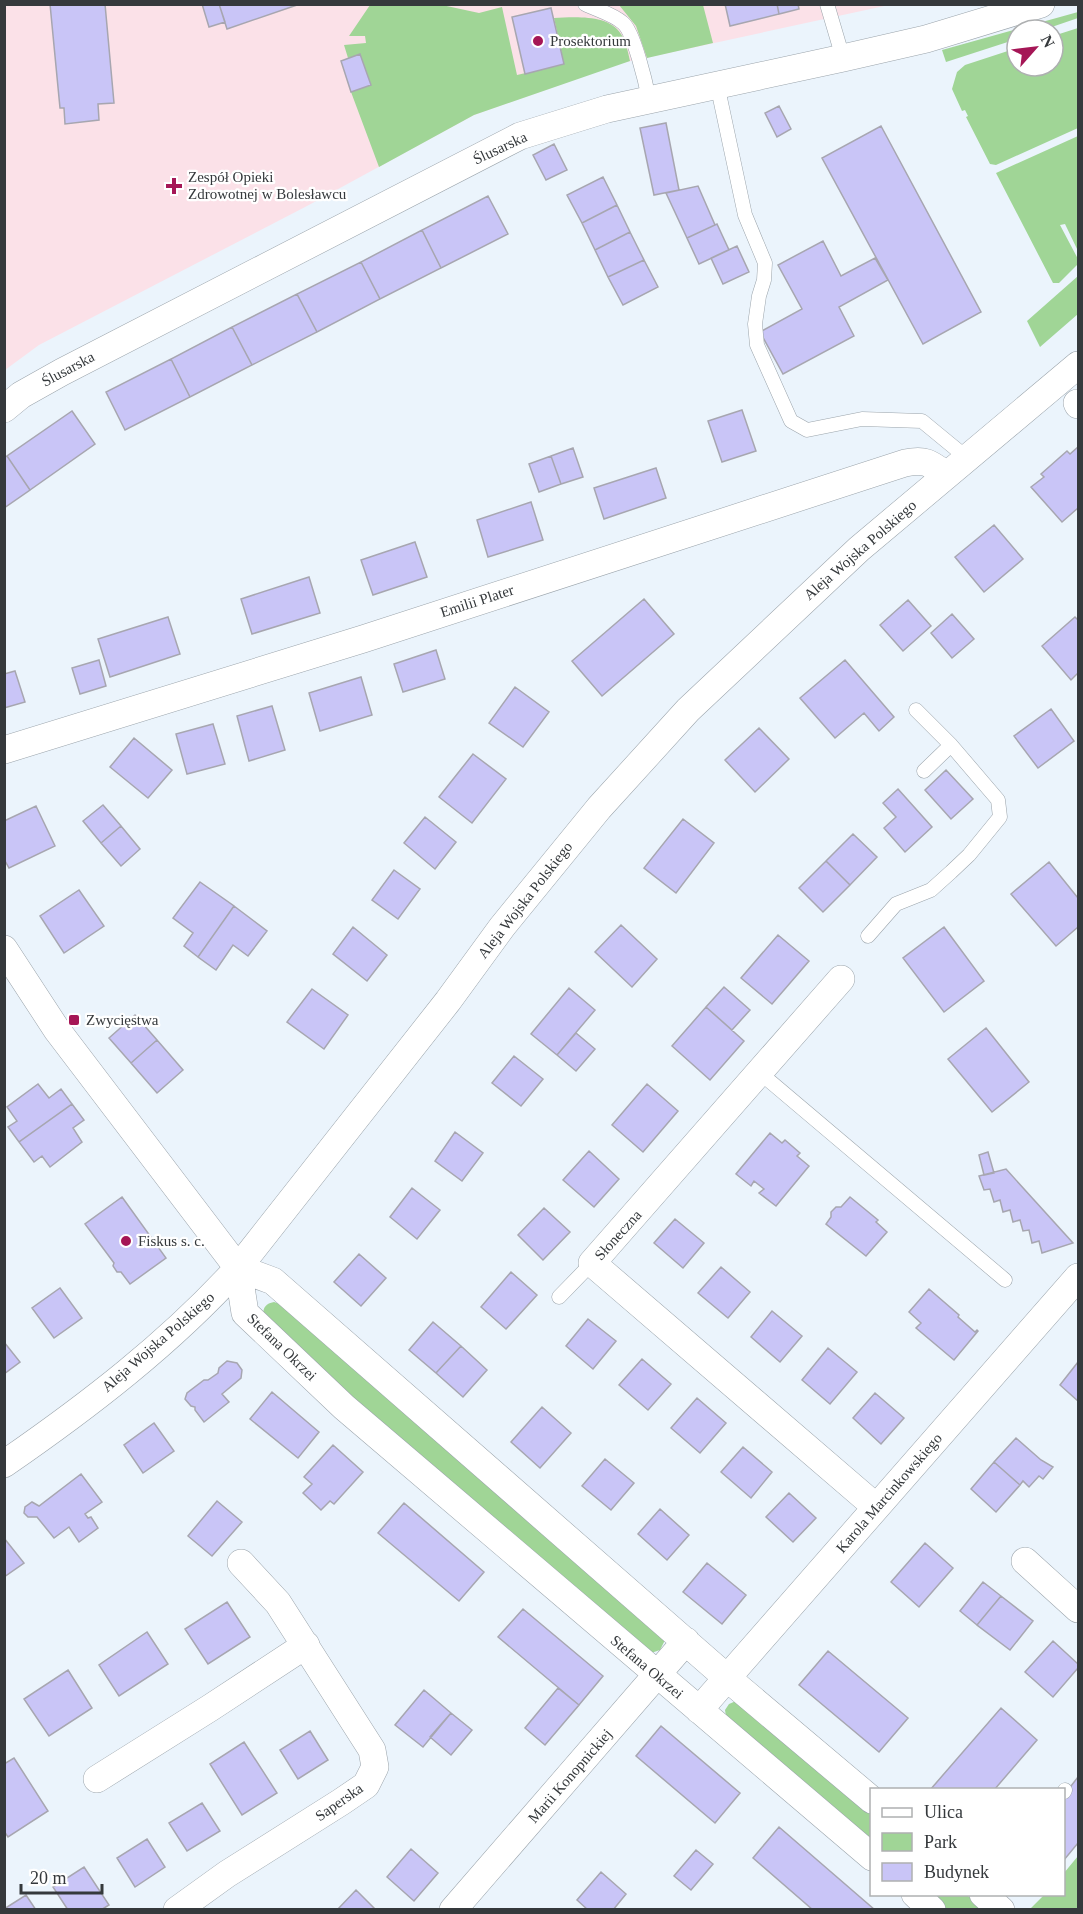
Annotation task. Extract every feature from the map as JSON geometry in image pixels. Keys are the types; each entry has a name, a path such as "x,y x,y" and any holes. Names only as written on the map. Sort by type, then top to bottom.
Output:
{"street":[{"name":"Ślusarska","path":"4,409 21,394 62,372 520,136 607,109 926,39 1041,4"},
{"name":"Aleja Wojska Polskiego","path":"4,1464 49,1433 141,1360 205,1305 238,1268 448,1001 502,927 614,792 688,710 859,549 1078,365"},
{"name":"Emilii Plater","path":"4,750 363,639 905,463 920,460 930,463 946,475"},
{"path":"4,949 57,1030 238,1268 273,1281 726,1677 870,1798"},
{"name":"Słoneczna","path":"841,979 592,1263 876,1507"},
{"name":"Stefana Okrzei","path":"238,1268 245,1313 344,1407 870,1855"},
{"name":"Karola Marcinkowskiego","path":"699,1710 1078,1276"},
{"path":"1025,1562 1078,1609"},
{"name":"Saperska","path":"177,1910 228,1874 366,1785 375,1767 372,1750 306,1645 278,1603 241,1563"},
{"name":"Marii Konopnickiej","path":"453,1910 686,1641"},
{"path":"97,1779 306,1645"},
{"path":"917,1896 932,1910"},
{"path":"985,1896 1001,1910"}],"lane":[{"path":"585,4 612,15 626,24 644,76 649,99"},
{"path":"827,4 843,58"},
{"path":"717,84 745,215 765,263 764,280 754,324 757,345 791,420 807,430 862,419 922,421 967,458"},
{"path":"868,936 896,904 931,890 951,872 969,855 1000,817 998,800 951,745 916,710"},
{"path":"924,771 951,745"},
{"path":"759,1072 1005,1280"},
{"path":"559,1297 592,1263"}],"shaded area":[{"name":"Zespół Opieki Zdrowotnej w Bolesławcu","path":"5,5 889,5 622,63 474,115 307,206 39,345 5,370"}],"green space":[{"path":"370,5 442,5 479,13 502,7 517,75 564,64 554,18 590,18 608,23 621,34 630,61 474,115 379,167 351,92 371,85 360,55 348,58 344,45 366,43 365,36 349,36"},
{"path":"619,5 703,5 713,43 647,58 636,26"},
{"path":"1078,12 1078,18 1065,22 1065,18 1057,18"},
{"path":"1078,28 1078,128 996,165 990,164 966,117 968,116 965,110 962,111 952,89 957,72 965,65 1005,52 1005,78 1065,78 1065,32"},
{"path":"1005,32 1005,43 946,62 942,50"},
{"path":"1078,136 1078,251 1065,224 1060,225 1078,259 1078,264 1059,283 1053,283 996,173"},
{"path":"1078,276 1078,314 1040,347 1027,321"},
{"path":"274,1302 280,1304 665,1640 660,1650 651,1653 646,1651 264,1321 264,1308"},
{"path":"736,1701 870,1811 870,1844 726,1716 725,1710 729,1704"},
{"path":"1078,1856 1078,1909 1030,1909 1043,1896 1065,1896 1065,1872"},
{"path":"930,1896 968,1896 984,1909 946,1909"}],"building":[{"path":"50,4 105,4 114,103 98,104 99,120 65,124 64,108 60,108"},
{"path":"202,4 219,4 225,22 209,27"},
{"path":"219,4 300,4 227,29"},
{"path":"725,4 777,4 779,14 730,26"},
{"path":"777,4 798,4 799,9 779,14"},
{"name":"Prosektorium","path":"551,8 564,64 525,74 512,17"},
{"path":"360,54 371,85 351,92 341,61"},
{"path":"779,106 791,129 777,137 765,113"},
{"path":"666,123 679,190 654,195 640,128"},
{"path":"881,126 981,312 923,344 822,158"},
{"path":"554,144 567,170 546,180 533,155"},
{"path":"603,177 617,205 582,223 567,195"},
{"path":"698,186 715,225 687,238 666,193"},
{"path":"488,196 508,234 441,268 422,230"},
{"path":"617,205 630,232 595,250 582,223"},
{"path":"717,224 729,250 699,264 687,238"},
{"path":"422,230 441,268 380,299 361,262"},
{"path":"630,232 644,260 608,277 595,250"},
{"path":"823,241 841,276 875,258 888,280 839,307 854,336 783,374 760,332 802,309 778,265"},
{"path":"737,246 749,272 723,284 711,258"},
{"path":"644,260 658,287 623,305 608,277"},
{"path":"361,262 380,299 317,332 297,294"},
{"path":"297,294 317,332 252,365 232,327"},
{"path":"232,327 252,365 190,397 171,359"},
{"path":"171,359 190,397 125,430 106,392"},
{"path":"742,410 756,451 722,462 708,421"},
{"path":"72,411 95,444 30,490 7,456"},
{"path":"1078,447 1078,508 1062,522 1031,487 1044,477 1041,474 1067,451 1070,454"},
{"path":"573,448 583,477 561,484 551,456"},
{"path":"7,456 30,490 4,508 4,458"},
{"path":"551,456 561,484 539,492 529,464"},
{"path":"656,468 666,498 604,519 594,488"},
{"path":"531,502 543,540 488,557 477,520"},
{"path":"994,525 1023,559 984,592 955,557"},
{"path":"415,542 427,577 373,595 361,560"},
{"path":"309,577 320,613 252,634 241,599"},
{"path":"644,599 674,634 602,696 572,661"},
{"path":"908,600 931,626 903,651 880,625"},
{"path":"952,614 974,639 952,658 931,633"},
{"path":"168,617 180,654 110,677 98,639"},
{"path":"1075,617 1078,620 1078,673 1071,680 1042,646"},
{"path":"436,650 445,679 403,692 394,664"},
{"path":"99,660 106,686 80,694 72,668"},
{"path":"845,660 894,717 879,731 864,713 835,738 800,698"},
{"path":"15,671 25,702 4,708 4,674"},
{"path":"361,677 372,715 320,731 309,693"},
{"path":"515,687 549,712 523,747 489,723"},
{"path":"272,706 285,750 249,761 237,716"},
{"path":"1051,709 1074,741 1038,768 1014,736"},
{"path":"213,724 225,764 187,774 176,734"},
{"path":"759,728 789,759 755,792 725,760"},
{"path":"134,738 172,770 148,798 110,767"},
{"path":"473,754 506,779 472,823 439,797"},
{"path":"946,770 973,799 951,819 925,790"},
{"path":"898,789 932,827 905,852 884,828 896,817 883,803"},
{"path":"103,805 121,826 101,843 83,821"},
{"path":"36,806 55,846 9,868 4,859 4,821"},
{"path":"425,817 456,842 435,869 404,843"},
{"path":"683,819 714,843 676,893 644,868"},
{"path":"121,826 140,849 121,866 101,843"},
{"path":"853,834 877,857 850,885 826,861"},
{"path":"826,861 850,885 823,912 799,888"},
{"path":"1049,862 1078,898 1078,927 1056,946 1011,894"},
{"path":"394,870 420,889 398,919 372,900"},
{"path":"200,882 234,906 198,957 184,946 193,933 173,918"},
{"path":"79,890 104,926 64,953 40,916"},
{"path":"234,906 267,931 248,956 233,945 216,970 198,957"},
{"path":"621,925 657,959 632,987 595,952"},
{"path":"353,927 387,955 367,981 333,954"},
{"path":"944,927 984,981 944,1012 903,958"},
{"path":"778,935 809,961 772,1004 741,978"},
{"path":"724,987 750,1010 732,1030 706,1007"},
{"path":"569,988 595,1010 557,1055 531,1034"},
{"path":"312,989 348,1015 324,1049 287,1022"},
{"path":"706,1007 744,1041 710,1080 672,1046"},
{"path":"135,1015 157,1040 131,1063 109,1038"},
{"path":"986,1028 1029,1082 992,1112 948,1059"},
{"path":"576,1033 595,1049 576,1071 557,1055"},
{"path":"157,1040 183,1070 157,1093 131,1063"},
{"path":"514,1056 543,1079 521,1106 492,1083"},
{"path":"38,1084 49,1098 61,1089 72,1104 19,1142 8,1127 17,1121 7,1107"},
{"path":"647,1084 678,1111 643,1152 612,1125"},
{"path":"72,1104 84,1120 73,1128 82,1142 50,1167 42,1156 34,1162 19,1142"},
{"path":"455,1132 483,1153 462,1181 435,1161"},
{"path":"770,1133 782,1143 785,1140 800,1153 797,1156 809,1166 776,1206 759,1193 764,1189 754,1181 751,1186 736,1174"},
{"path":"589,1151 619,1179 594,1207 563,1180"},
{"path":"988,1152 994,1173 984,1175 979,1155"},
{"path":"1006,1169 1073,1243 1042,1253 1039,1241 1032,1243 1029,1230 1023,1231 1020,1220 1013,1222 1010,1210 1003,1212 1000,1200 994,1202 990,1189 984,1190 979,1176"},
{"path":"412,1188 440,1210 417,1239 390,1217"},
{"name":"Fiskus s. c.","path":"122,1197 166,1258 130,1284 121,1272 117,1272 113,1266 114,1263 85,1224"},
{"path":"850,1197 878,1220 876,1222 887,1232 866,1256 826,1224 831,1217 831,1212 836,1207 841,1207"},
{"path":"544,1208 570,1232 543,1260 518,1235"},
{"path":"675,1219 704,1243 683,1268 654,1243"},
{"path":"359,1254 386,1278 361,1306 334,1282"},
{"path":"721,1267 750,1292 728,1318 698,1293"},
{"path":"511,1272 537,1295 506,1329 481,1307"},
{"path":"60,1288 82,1318 54,1338 32,1308"},
{"path":"929,1289 975,1332 978,1331 954,1360 916,1328 921,1323 909,1312"},
{"path":"772,1311 802,1336 780,1362 751,1337"},
{"path":"588,1319 616,1341 593,1369 566,1346"},
{"path":"433,1322 461,1346 436,1373 409,1350"},
{"path":"4,1342 20,1362 4,1374"},
{"path":"461,1346 487,1370 463,1397 436,1373"},
{"path":"828,1348 857,1372 830,1404 802,1380"},
{"path":"642,1359 671,1384 648,1410 619,1385"},
{"path":"227,1361 237,1363 242,1370 241,1378 222,1394 229,1402 204,1422 195,1407 185,1399 187,1393 218,1373 219,1368"},
{"path":"1078,1362 1078,1401 1060,1385"},
{"path":"272,1392 319,1432 298,1458 250,1419"},
{"path":"875,1393 904,1418 881,1444 853,1418"},
{"path":"697,1398 726,1423 700,1453 671,1428"},
{"path":"542,1407 571,1433 540,1468 511,1442"},
{"path":"154,1423 174,1451 143,1473 124,1445"},
{"path":"1016,1438 1041,1460 1053,1467 1043,1479 1039,1476 1029,1487 1023,1481 1020,1485 994,1462"},
{"path":"333,1445 363,1472 334,1504 330,1501 321,1510 303,1493 312,1484 304,1477"},
{"path":"743,1447 772,1472 751,1498 721,1472"},
{"path":"605,1459 634,1483 611,1510 582,1486"},
{"path":"994,1462 1020,1485 996,1512 971,1489"},
{"path":"81,1474 102,1502 85,1514 88,1518 91,1517 98,1528 79,1542 69,1527 54,1538 37,1517 28,1517 24,1513 25,1507 32,1502 39,1506"},
{"path":"789,1493 816,1518 793,1542 766,1517"},
{"path":"217,1501 242,1522 212,1556 188,1536"},
{"path":"404,1503 484,1572 459,1601 378,1533"},
{"path":"660,1509 689,1535 667,1560 638,1534"},
{"path":"4,1538 24,1563 4,1577"},
{"path":"925,1543 953,1568 919,1607 891,1582"},
{"path":"707,1563 746,1595 722,1624 683,1592"},
{"path":"983,1582 1001,1596 977,1625 960,1611"},
{"path":"1001,1596 1033,1621 1010,1650 977,1625"},
{"path":"227,1602 250,1637 208,1664 185,1629"},
{"path":"523,1609 603,1676 579,1705 498,1637"},
{"path":"147,1632 168,1664 119,1696 99,1665"},
{"path":"1053,1641 1078,1664 1078,1668 1053,1697 1025,1672"},
{"path":"828,1651 908,1718 879,1752 799,1685"},
{"path":"68,1670 92,1708 49,1736 24,1699"},
{"path":"558,1688 579,1705 545,1745 525,1728"},
{"path":"424,1690 451,1713 423,1747 395,1725"},
{"path":"1001,1708 1037,1740 996,1788 932,1788"},
{"path":"451,1713 472,1730 451,1755 430,1737"},
{"path":"661,1726 740,1793 715,1823 636,1756"},
{"path":"310,1731 328,1760 298,1779 280,1750"},
{"path":"244,1742 277,1793 242,1815 210,1764"},
{"path":"14,1758 48,1811 8,1837 4,1831 4,1764"},
{"path":"1078,1777 1078,1843 1065,1859 1065,1794"},
{"path":"202,1803 220,1831 187,1851 169,1823"},
{"path":"779,1827 875,1910 813,1910 753,1858"},
{"path":"147,1839 165,1867 135,1887 117,1858"},
{"path":"411,1849 438,1873 414,1901 387,1877"},
{"path":"696,1850 713,1864 691,1890 674,1876"},
{"path":"84,1867 109,1905 101,1910 68,1910 53,1887"},
{"path":"601,1872 626,1894 613,1910 588,1910 577,1900"},
{"path":"356,1890 376,1910 337,1910"},
{"path":"26,1895 36,1910 4,1910 4,1909"}],"place":[{"name":"Prosektorium","path":"538,41"},
{"name":"Zespół Opieki Zdrowotnej w Bolesławcu","path":"174,186"},
{"name":"Zwycięstwa","path":"74,1020"},
{"name":"Fiskus s. c.","path":"126,1241"}]}
